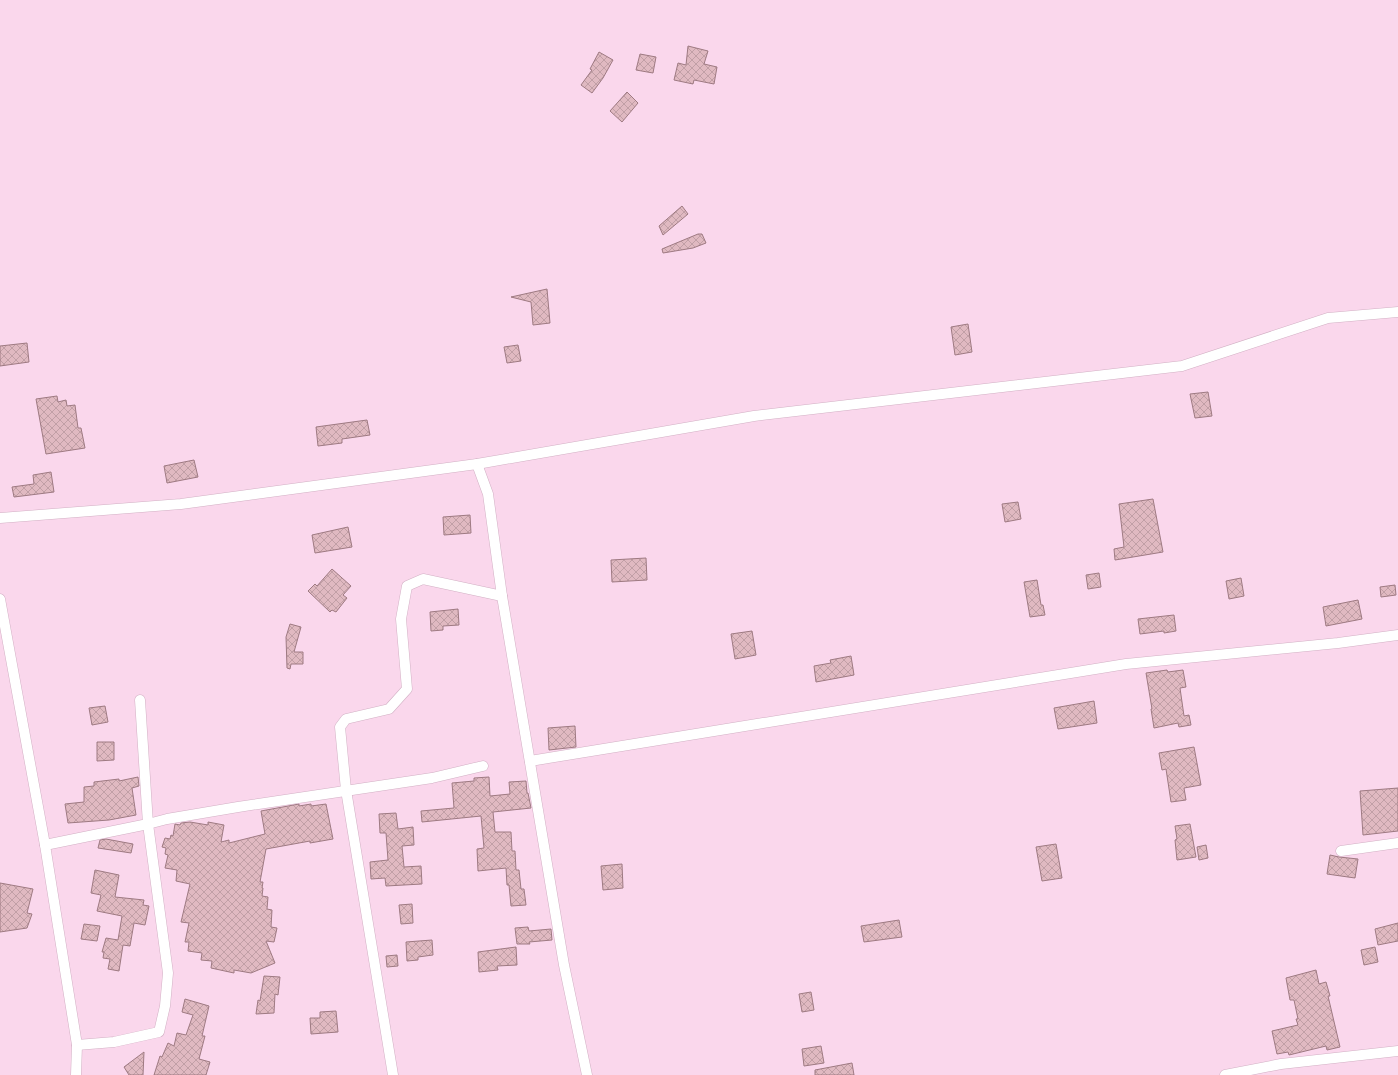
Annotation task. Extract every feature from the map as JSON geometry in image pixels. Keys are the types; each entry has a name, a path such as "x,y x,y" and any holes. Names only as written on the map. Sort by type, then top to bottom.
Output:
{"street":[{"path":"0,518 181,504 477,464 754,416 1182,366 1328,318 1398,312"},
{"path":"477,464 488,494 502,596 564,965 587,1075"},
{"path":"393,1075 346,790 340,727 346,719 389,709 408,688 401,619 407,586 424,579 502,596"},
{"path":"0,599 45,845 77,1045 76,1075"},
{"path":"530,761 1126,664 1338,643 1398,635"},
{"path":"77,1045 114,1042 159,1032 165,1006 168,973 148,824 140,700"},
{"path":"45,845 181,816 432,778 483,766"},
{"path":"1341,852 1398,842"},
{"path":"1225,1075 1281,1064 1398,1051"}],"building":[{"path":"688,46 708,51 704,64 717,67 714,84 694,80 693,84 674,80 678,63 686,65"},
{"path":"599,52 613,60 603,78 592,93 581,85 592,70 590,69"},
{"path":"640,54 656,57 653,73 636,70"},
{"path":"627,92 638,103 622,122 610,111"},
{"path":"682,206 688,214 663,235 659,226"},
{"path":"698,234 702,234 706,243 693,248 663,253 662,249"},
{"path":"547,289 550,323 533,325 531,302 511,297"},
{"path":"968,324 972,352 955,355 951,327"},
{"path":"27,343 29,362 0,366 0,346"},
{"path":"518,345 521,361 507,363 504,347"},
{"path":"1208,392 1212,416 1195,418 1190,394"},
{"path":"57,396 58,402 66,400 67,406 75,405 78,428 81,428 85,448 46,454 36,399"},
{"path":"367,420 370,435 342,439 342,443 318,446 316,427"},
{"path":"194,460 198,477 167,483 164,466"},
{"path":"51,472 54,492 14,497 12,487 34,484 33,475"},
{"path":"1153,499 1163,552 1115,560 1114,549 1124,547 1119,504"},
{"path":"1018,502 1021,519 1005,522 1002,504"},
{"path":"470,515 471,533 444,535 443,517"},
{"path":"348,527 352,547 315,553 312,535"},
{"path":"646,558 647,580 612,582 611,560"},
{"path":"332,569 351,586 343,595 347,598 336,612 332,610 330,612 308,591 315,584 317,586"},
{"path":"1099,573 1101,587 1088,589 1086,575"},
{"path":"1241,578 1244,596 1229,599 1226,581"},
{"path":"1037,580 1041,605 1043,605 1045,615 1030,617 1024,582"},
{"path":"1395,585 1396,595 1381,597 1380,587"},
{"path":"1358,600 1362,619 1326,626 1323,607"},
{"path":"458,609 459,625 443,626 443,630 431,631 430,612"},
{"path":"1174,615 1176,631 1140,634 1138,619"},
{"path":"290,624 301,627 294,652 303,652 303,664 291,664 290,669 287,668 286,637"},
{"path":"752,631 756,655 735,659 731,634"},
{"path":"851,656 854,675 816,682 814,666 831,663 830,660"},
{"path":"1167,670 1168,672 1183,670 1186,687 1180,688 1184,716 1189,715 1191,725 1179,727 1178,723 1154,728 1146,673"},
{"path":"1094,701 1097,723 1058,729 1054,708"},
{"path":"105,706 108,722 92,725 89,708"},
{"path":"575,726 576,747 549,750 548,728"},
{"path":"97,742 114,742 114,760 97,761"},
{"path":"1194,747 1201,785 1184,788 1186,800 1171,802 1166,769 1162,770 1159,753"},
{"path":"138,777 139,786 132,788 136,815 109,820 68,823 65,804 84,802 84,787 94,786 94,782 119,779 119,781"},
{"path":"489,777 490,796 510,794 509,782 526,781 527,793 531,808 493,812 495,832 511,832 512,851 515,851 516,870 519,870 521,889 524,889 526,905 511,906 509,885 507,885 506,868 478,871 477,849 484,848 481,816 422,822 421,811 454,808 452,783 474,781 474,778"},
{"path":"1398,788 1398,831 1363,835 1360,791"},
{"path":"299,804 299,806 311,804 311,806 326,804 333,839 310,843 310,841 266,849 260,882 263,882 262,896 268,897 267,909 272,910 271,927 277,928 274,942 266,941 275,963 251,973 234,970 234,973 211,968 212,961 201,960 202,953 188,951 189,942 185,942 189,923 181,922 190,884 176,881 177,870 165,868 168,855 165,854 166,848 162,847 165,838 170,839 171,835 173,836 175,824 180,825 181,823 190,822 208,825 208,822 224,825 221,842 229,840 229,843 265,834 261,811"},
{"path":"396,813 398,829 413,827 414,845 402,846 404,867 421,866 422,884 386,886 385,878 371,879 370,862 388,860 386,833 380,833 379,814"},
{"path":"1190,824 1196,857 1177,860 1175,840 1177,839 1175,826"},
{"path":"106,839 133,844 131,853 98,848 100,840"},
{"path":"1056,844 1062,878 1042,881 1036,847"},
{"path":"1206,845 1208,858 1199,860 1197,847"},
{"path":"1330,855 1358,859 1355,878 1327,874"},
{"path":"622,864 623,888 603,890 601,866"},
{"path":"95,870 119,875 115,897 144,900 143,905 149,906 145,925 134,923 130,946 123,945 119,971 108,969 110,959 103,958 104,952 102,952 106,938 118,940 122,916 97,911 101,895 91,893"},
{"path":"0,883 33,889 27,913 32,914 27,928 0,932"},
{"path":"412,904 413,923 401,924 399,905"},
{"path":"899,920 902,937 864,942 861,926"},
{"path":"1398,923 1398,941 1378,945 1375,929"},
{"path":"84,924 100,926 97,941 81,939"},
{"path":"528,927 529,931 551,929 552,940 529,942 530,944 517,944 515,928"},
{"path":"432,940 433,955 418,957 418,960 407,961 406,942"},
{"path":"516,947 517,965 497,966 498,970 479,972 478,952"},
{"path":"1375,947 1378,962 1364,965 1361,950"},
{"path":"397,955 398,966 387,967 386,956"},
{"path":"1316,970 1319,984 1326,982 1340,1047 1327,1050 1326,1046 1289,1055 1288,1052 1277,1054 1272,1031 1298,1025 1294,1000 1290,1000 1286,978"},
{"path":"264,976 280,977 278,995 275,994 274,1013 256,1014 258,1000 260,1001"},
{"path":"811,992 814,1010 802,1012 799,994"},
{"path":"185,999 209,1006 202,1036 205,1036 199,1059 210,1062 206,1075 154,1075 160,1056 162,1057 168,1043 174,1046 177,1033 186,1035 193,1015 182,1012"},
{"path":"336,1011 338,1032 311,1034 310,1018 320,1018 320,1012"},
{"path":"821,1046 824,1063 804,1066 802,1049"},
{"path":"144,1052 143,1075 129,1075 124,1067"},
{"path":"852,1063 854,1075 815,1075 815,1070"}]}
